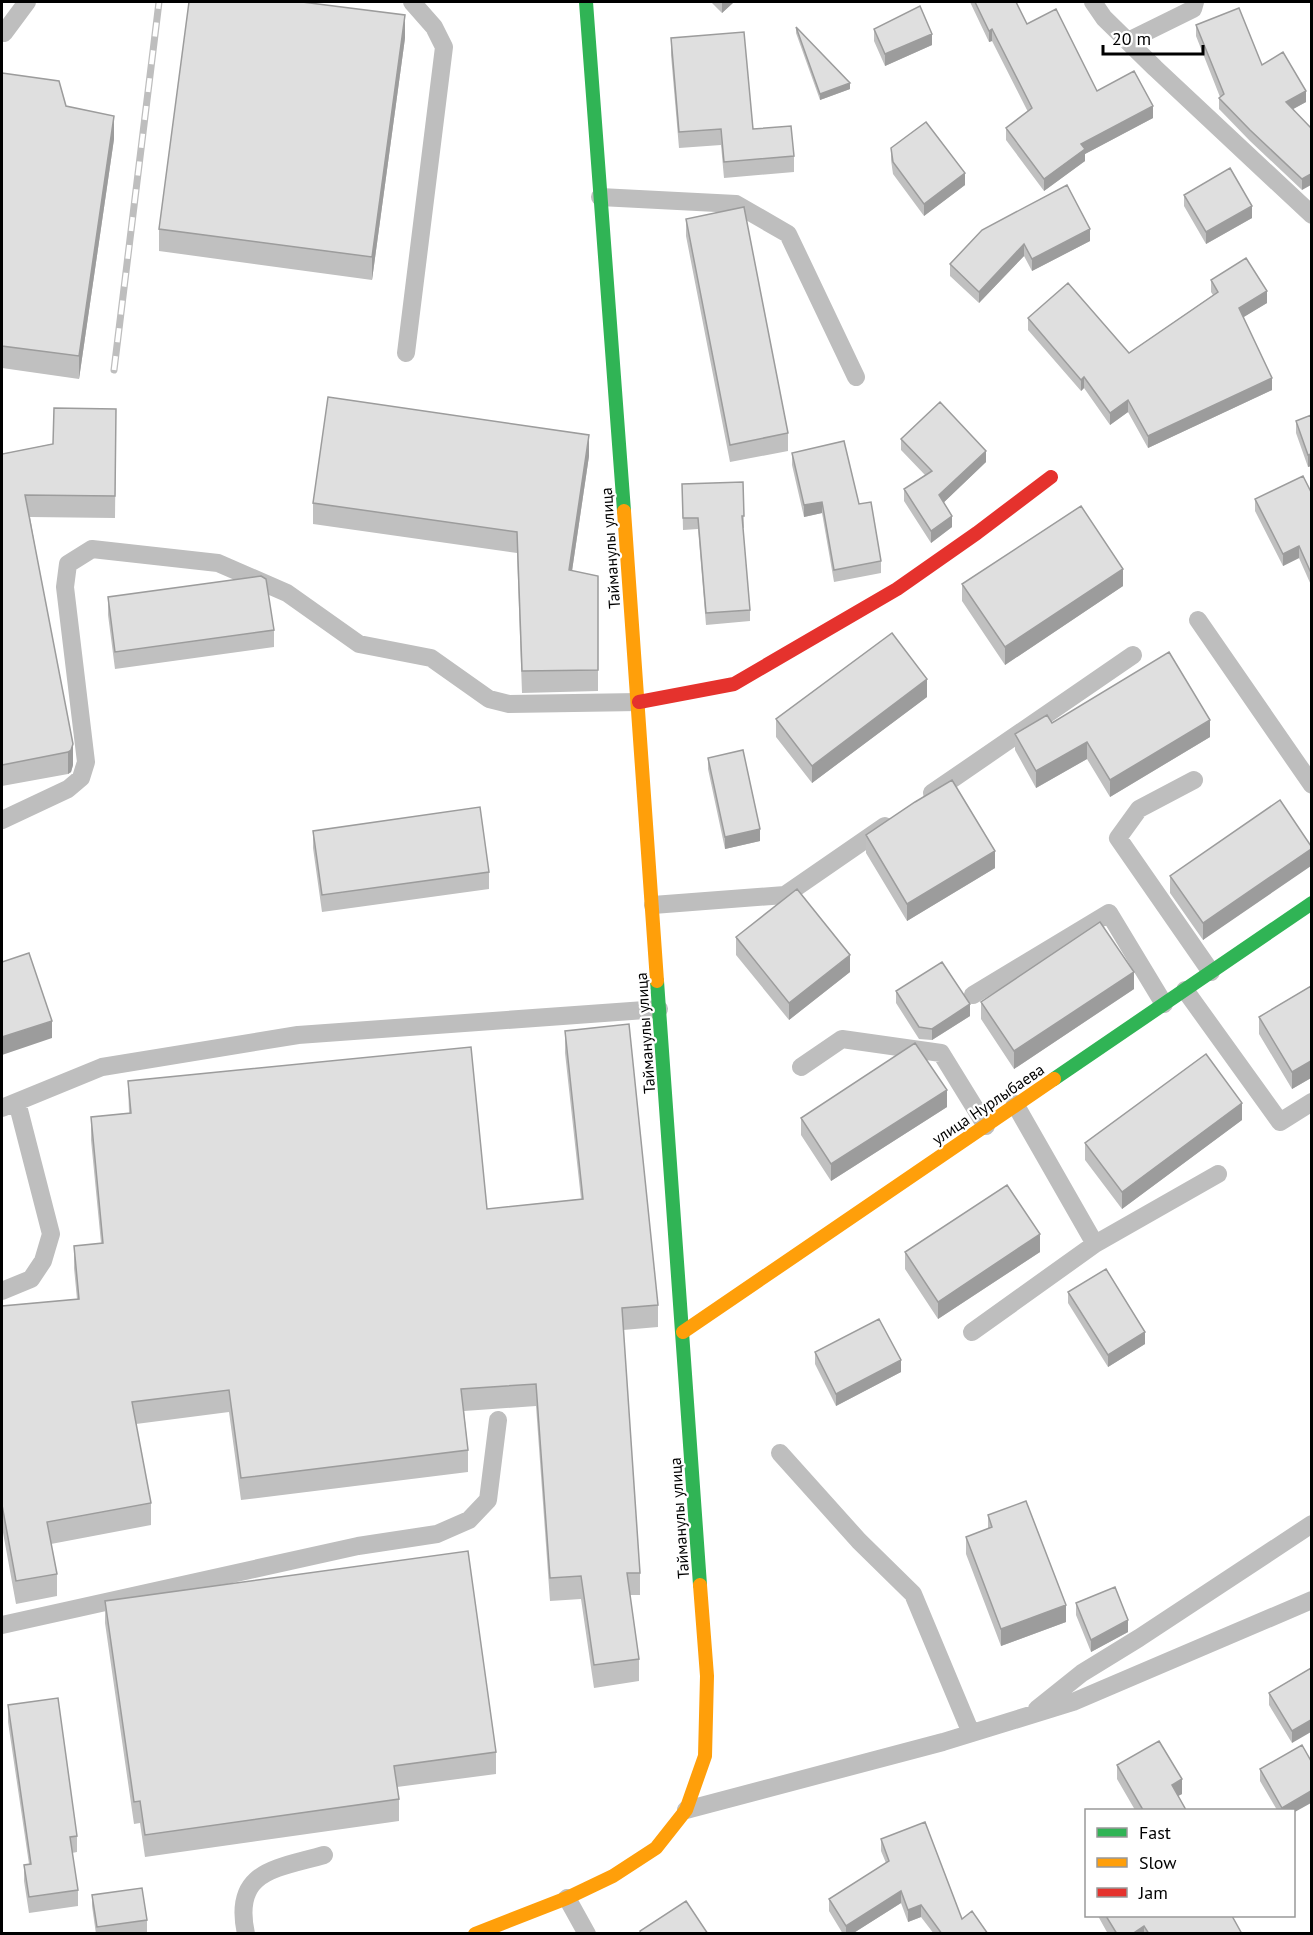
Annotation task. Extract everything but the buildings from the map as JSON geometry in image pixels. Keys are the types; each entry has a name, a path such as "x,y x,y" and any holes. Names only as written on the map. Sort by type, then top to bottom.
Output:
{"street":[{"name":"Тайманулы улица","path":"475,1934 567,1898 613,1876 656,1848 686,1810 705,1756 707,1676 639,702 586,2"},
{"path":"639,702 734,684 897,589 1051,477"},
{"name":"улица Нурлыбаева","path":"682,1332 1311,903"}],"lane":[{"path":"4,33 27,2"},
{"path":"406,353 444,47 434,27 412,2"},
{"path":"1093,2 1104,18 1311,215"},
{"path":"1128,41 1192,9 1195,2"},
{"path":"600,197 736,204 788,234 856,377"},
{"path":"2,820 68,789 81,778 86,762 65,587 68,564 92,549 218,563 287,593 359,644 430,658 489,699 509,704 639,702"},
{"path":"1198,620 1311,785"},
{"path":"920,801 1133,654"},
{"path":"1194,780 1139,809 1118,838 1211,972"},
{"path":"653,905 785,895 901,815"},
{"path":"973,994 1109,913 1164,1004"},
{"path":"1185,990 1280,1122 1311,1102"},
{"path":"2,1291 31,1279 43,1261 51,1234 9,1105 102,1067 298,1035 659,1010"},
{"path":"801,1067 842,1039 941,1053 986,1126"},
{"path":"1016,1104 1095,1244"},
{"path":"972,1332 1095,1244 1218,1174"},
{"path":"2,1625 358,1546 437,1534 469,1520 488,1500 498,1420"},
{"path":"780,1453 859,1541 913,1594 971,1733"},
{"path":"1029,1716 1082,1673 1311,1524"},
{"path":"686,1810 971,1733 1073,1702 1311,1600"},
{"path":"246,1934 242,1916 247,1889 264,1872 324,1855"},
{"path":"567,1898 587,1934"}],"railway":[{"path":"114,370 159,2"}],"traffic: fast":[{"path":"586,2 624,511"},
{"path":"1054,1079 1312,903"},
{"path":"657,981 700,1585"}],"traffic: slow":[{"path":"624,511 657,981"},
{"path":"683,1332 1054,1079"},
{"path":"475,1934 567,1898 613,1876 656,1848 686,1810 705,1756 707,1676 700,1585"}],"traffic: jam":[{"path":"639,702 734,684 897,589 1051,477"}]}
